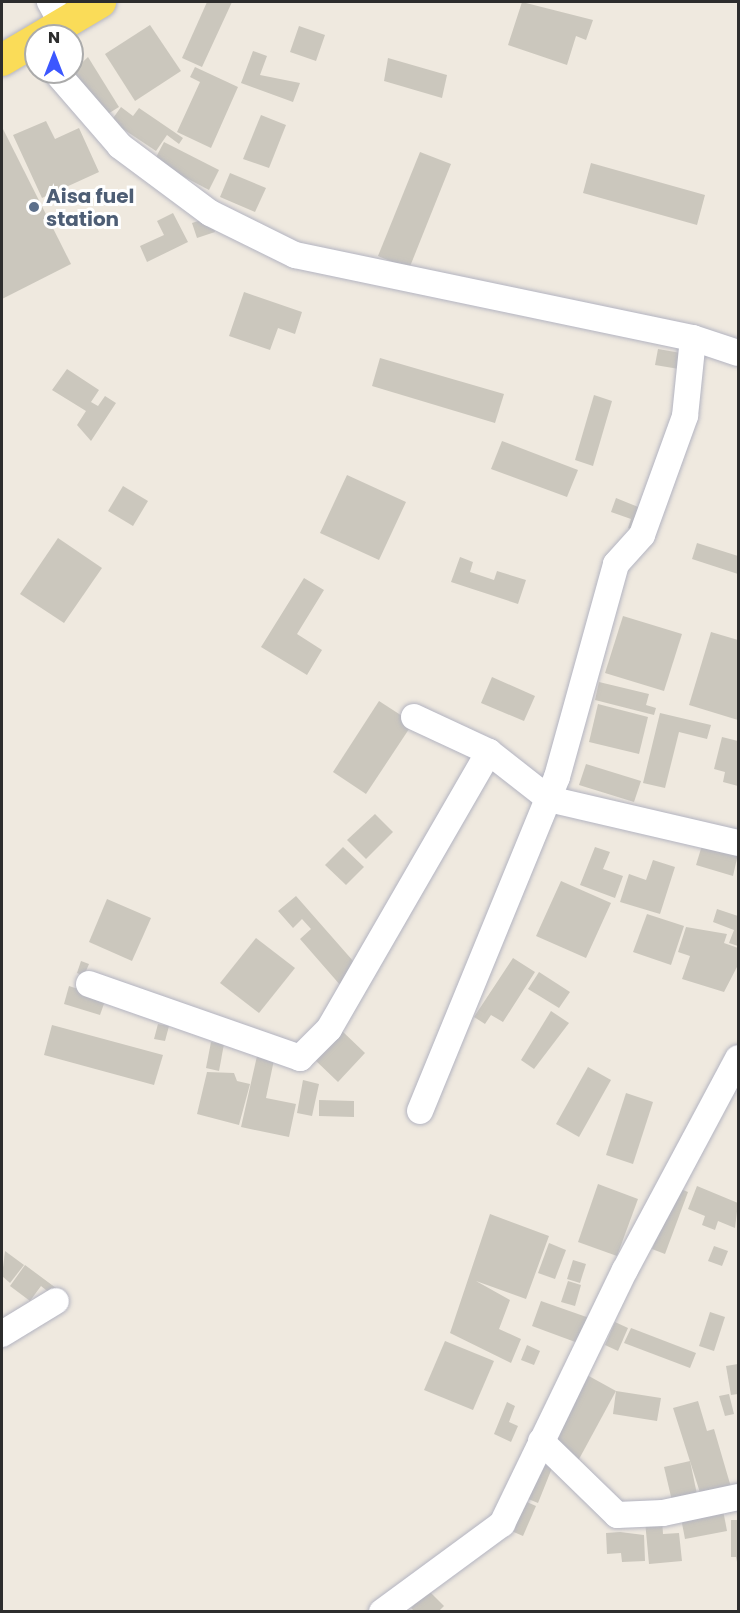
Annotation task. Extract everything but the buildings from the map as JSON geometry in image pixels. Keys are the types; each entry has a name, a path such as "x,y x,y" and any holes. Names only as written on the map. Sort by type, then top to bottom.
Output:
{"main road":[{"path":"56,12 100,2"},
{"path":"2,60 24,49"}],"street":[{"path":"66,84 120,146 173,186 248,233 295,255 693,338 738,353"},
{"path":"420,1112 549,799 616,564 642,535 685,416 693,338"},
{"path":"414,717 489,752 549,799 738,843"},
{"path":"89,984 300,1058 329,1029 489,752"},
{"path":"382,1611 502,1524 541,1441 734,1073"},
{"path":"2,1334 56,1301"},
{"path":"541,1441 617,1515 663,1513 738,1497"}],"place":[{"name":"Aisa fuel station","path":"34,207"}]}
